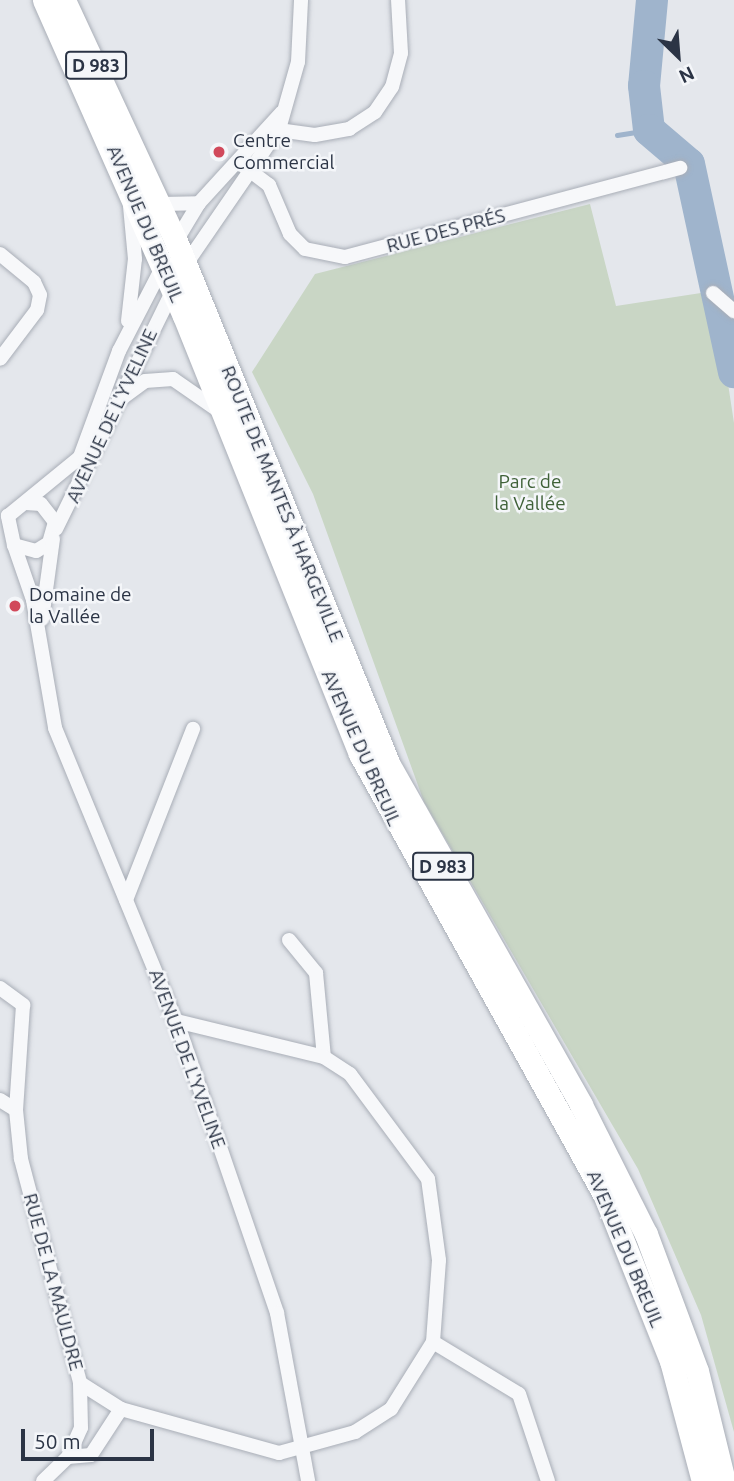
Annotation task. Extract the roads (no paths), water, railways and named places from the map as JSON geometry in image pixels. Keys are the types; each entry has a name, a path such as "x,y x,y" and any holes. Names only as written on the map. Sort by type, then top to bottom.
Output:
{"main road":[{"name":"AVENUE DU BREUIL","path":"44,0 128,184 174,265 173,289 390,816 605,1196 667,1349 703,1481"},
{"name":"AVENUE DU BREUIL","path":"64,0 128,131"},
{"name":"ROUTE DE MANTES À HARGEVILLE","path":"128,131 176,241 174,265 398,785 581,1104 646,1234 697,1371 724,1481"}],"street":[{"path":"176,241 200,203 236,160 272,130 282,112 298,62 301,0"},
{"path":"272,130 349,129 375,112 392,87 401,52 398,0"},
{"name":"AVENUE DE L'YVELINE","path":"26,503 80,457 123,342 174,265 251,172 272,130"},
{"name":"RUE DES PRÉS","path":"236,160 269,185 290,234 305,249 345,257 680,167"},
{"path":"123,342 135,259 128,184"},
{"path":"160,204 200,203"},
{"path":"0,254 34,282 40,295 37,310 0,359"},
{"name":"AVENUE DE L'YVELINE","path":"40,645 55,533 173,289"},
{"path":"713,293 734,311"},
{"path":"121,398 145,381 173,379 225,416"},
{"path":"26,503 48,509 55,533 36,551 8,538 6,511 26,503"},
{"name":"AVENUE DE L'YVELINE","path":"8,538 40,645 55,727 176,1021 277,1313 306,1449 309,1481"},
{"path":"126,900 193,729"},
{"path":"289,940 316,973 324,1057"},
{"name":"RUE DE LA MAULDRE","path":"0,988 23,1005 16,1110 21,1159 80,1383 121,1409 279,1453 306,1449 355,1432 391,1409 433,1342"},
{"path":"176,1021 324,1057 350,1074 433,1190 439,1260 433,1342 519,1394 548,1481"},
{"path":"0,1100 16,1110"},
{"path":"43,1481 68,1457 81,1428 80,1383"},
{"path":"68,1457 91,1455 121,1409"}],"water":[{"path":"718,242 725,264 728,291 705,244"}],"waterway":[{"path":"652,0 644,86 649,130 689,164 734,372"},
{"path":"617,135 649,130"}],"place":[{"name":"Centre Commercial","path":"219,152"},
{"name":"Domaine de la Vallée","path":"15,606"}],"park label":[{"name":"Parc de la Vallée","path":"530,493"}]}
